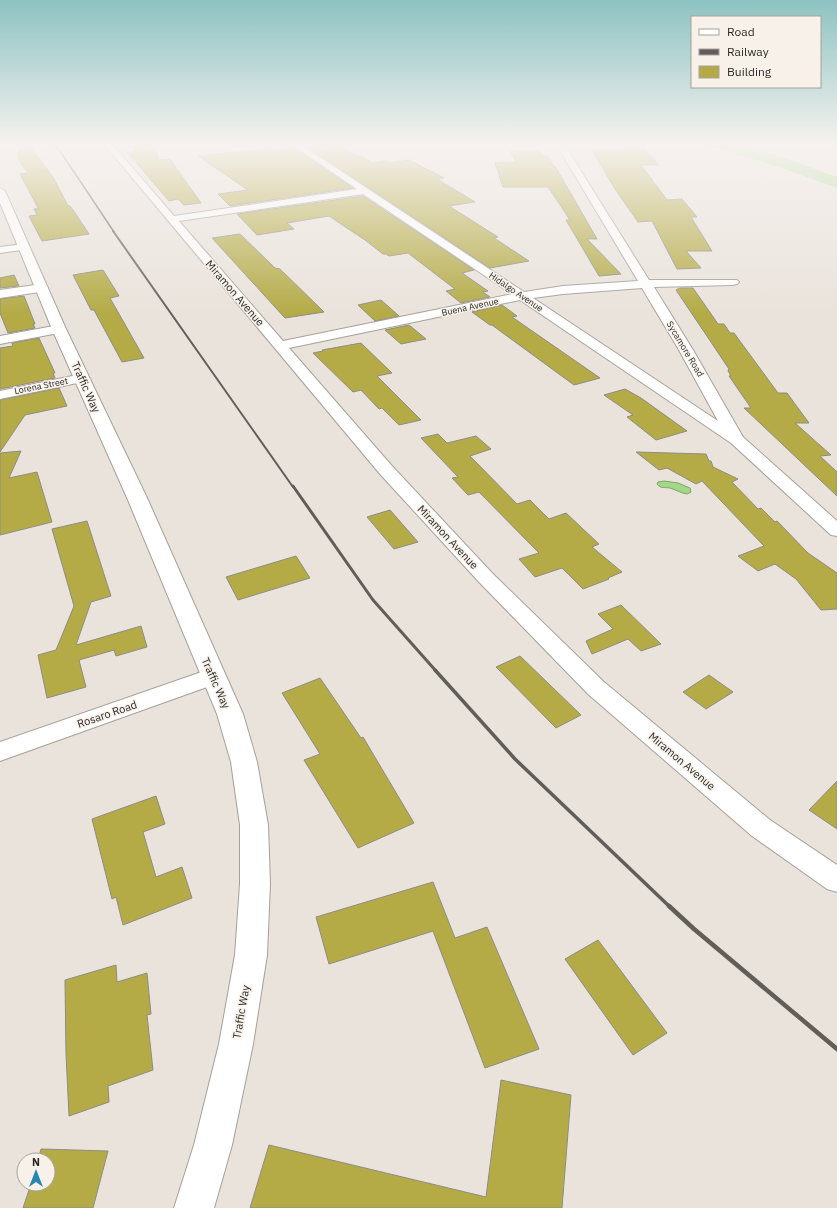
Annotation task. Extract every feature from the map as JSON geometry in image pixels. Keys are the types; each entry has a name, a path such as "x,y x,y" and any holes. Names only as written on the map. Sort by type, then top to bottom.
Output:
{"street":[{"name":"Traffic Way","path":"4,200 59,329 138,500 230,714 244,762 254,825 255,884 252,955 236,1044 213,1145 194,1208"},
{"name":"Miramon Avenue","path":"155,200 386,470 486,578 596,688 761,828 837,880"},
{"path":"171,219 300,200"},
{"name":"Hidalgo Avenue","path":"379,200 737,440"},
{"name":"Sycamore Road","path":"594,200 686,350 737,440 837,531"},
{"path":"0,250 24,247"},
{"name":"Buena Avenue","path":"280,346 521,296 585,287 733,282"},
{"path":"0,294 42,288"},
{"path":"0,340 59,329"},
{"name":"Lorena Street","path":"0,395 82,378"},
{"name":"Rosaro Road","path":"0,752 213,676"}],"shaded area":[{"path":"664,481 678,483 690,488 691,492 685,494 670,488 658,486 658,482"}],"building":[{"path":"34,200 65,200 89,234 42,241 29,216 37,215 34,209 38,208"},
{"path":"179,200 199,200 201,203 184,205"},
{"path":"224,200 268,200 230,206"},
{"path":"332,200 370,200 474,270 462,273 488,291 483,292 490,297 461,303 446,291 455,289 408,253 389,256 383,254 329,216 287,223 294,229 257,235 237,214"},
{"path":"388,200 472,200 475,202 449,206 498,237 494,238 529,261 490,268"},
{"path":"557,200 575,200 597,239 587,239 621,274 599,276 566,220 570,220"},
{"path":"623,200 683,200 697,217 691,217 712,251 686,251 701,268 677,269 652,221 638,222"},
{"path":"240,234 275,268 280,269 324,312 285,318 212,238"},
{"path":"103,270 119,296 110,298 144,358 122,362 94,310 91,310 73,275"},
{"path":"14,275 19,286 0,288 0,278"},
{"path":"680,288 693,288 718,324 724,324 730,333 734,333 778,393 787,393 809,423 795,423 831,455 820,456 837,472 837,496 744,408 751,408 729,376 731,376 728,371 729,369 676,290"},
{"path":"24,296 35,324 33,324 35,328 8,333 0,313 0,299"},
{"path":"381,300 399,316 375,321 358,305"},
{"path":"502,305 517,316 512,317 600,378 574,385 472,312"},
{"path":"409,325 426,339 401,344 385,330"},
{"path":"39,338 55,373 53,373 55,378 0,389 0,348 13,346 12,343"},
{"path":"361,343 392,373 377,376 421,420 399,425 382,408 379,409 361,390 353,392 313,353"},
{"path":"59,388 67,406 25,415 0,452 0,400"},
{"path":"625,389 641,398 687,431 656,440 627,417 633,415 604,395"},
{"path":"438,434 447,443 476,436 491,449 470,456 517,504 530,500 549,519 566,513 599,544 592,547 622,572 608,578 609,579 583,589 562,568 535,577 519,559 539,553 479,492 468,495 452,478 458,477 421,438"},
{"path":"21,451 9,478 37,472 52,522 0,535 0,453"},
{"path":"636,452 706,454 713,467 738,479 732,482 758,509 761,508 775,522 777,521 808,553 837,573 837,609 821,610 796,579 775,564 758,571 738,556 764,546 702,481 696,484 667,468 659,470"},
{"path":"390,510 418,542 394,549 367,517"},
{"path":"87,521 111,596 91,602 76,645 141,626 147,647 116,656 114,650 79,660 86,687 47,698 38,655 56,650 74,606 52,529"},
{"path":"296,556 310,578 238,600 226,577"},
{"path":"621,605 661,644 641,651 628,639 592,654 586,641 613,629 598,614"},
{"path":"520,656 581,715 556,728 496,667"},
{"path":"709,675 733,692 706,709 683,692"},
{"path":"320,678 361,738 363,737 414,823 358,848 304,760 320,754 282,693"},
{"path":"837,781 837,829 809,810"},
{"path":"156,796 165,824 143,832 156,877 182,867 192,898 123,925 116,897 112,899 92,819"},
{"path":"433,882 455,938 487,927 539,1049 485,1068 433,931 329,964 316,917"},
{"path":"598,940 667,1033 633,1055 565,959"},
{"path":"116,965 117,982 147,973 151,1014 147,1015 153,1070 108,1086 109,1102 69,1116 65,980"},
{"path":"501,1080 571,1095 562,1208 250,1208 269,1145 486,1197"},
{"path":"41,1149 108,1151 93,1208 23,1208 28,1192 56,1192 56,1152 40,1152"}],"railway":[{"path":"93,200 114,232"},
{"path":"113,231 293,487"},
{"path":"293,486 373,600 436,671"},
{"path":"435,670 515,759 670,907"},
{"path":"669,906 694,929 837,1049"}]}
